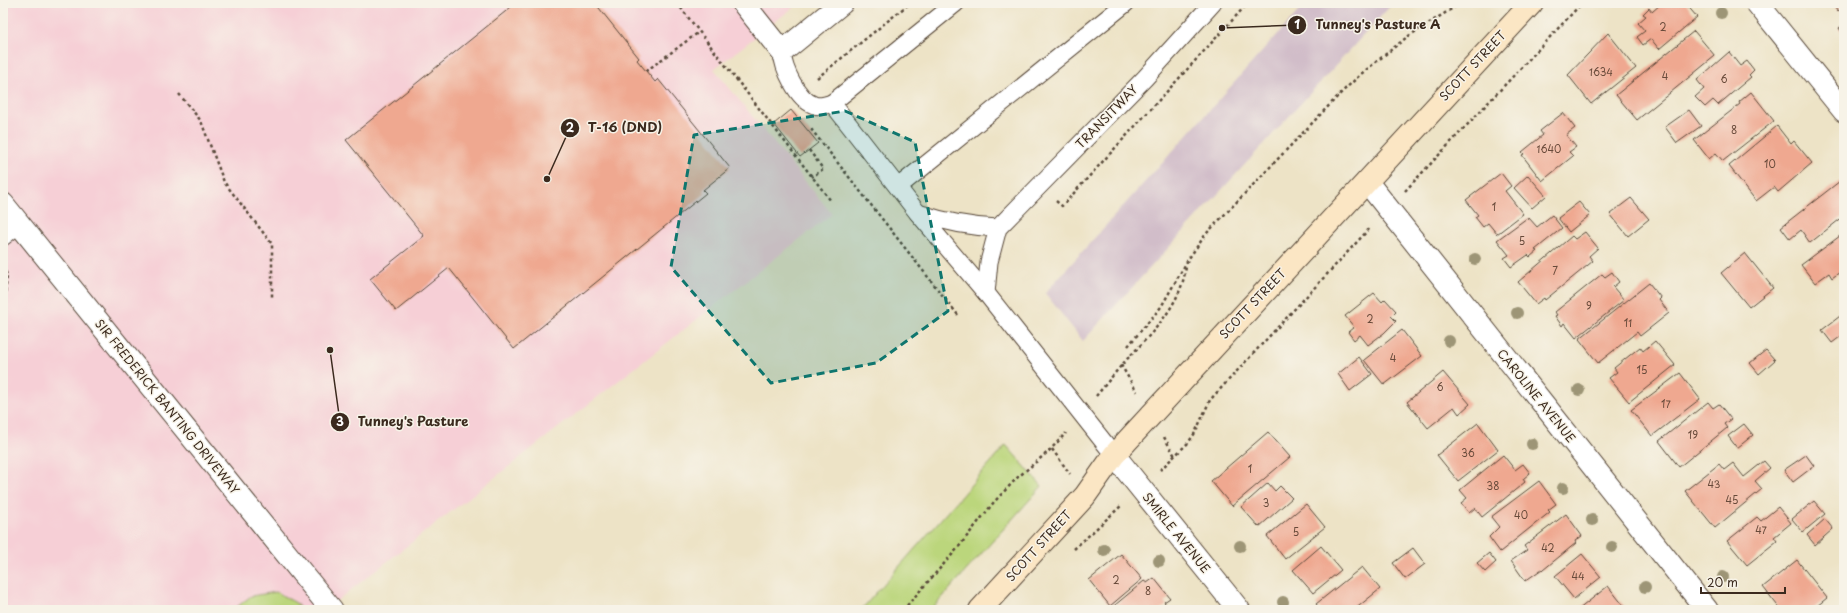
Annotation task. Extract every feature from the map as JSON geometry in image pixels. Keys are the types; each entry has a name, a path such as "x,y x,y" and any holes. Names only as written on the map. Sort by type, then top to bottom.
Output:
{"main road":[{"name":"SCOTT STREET","path":"980,610 1085,496 1114,455 1532,3"}],"street":[{"path":"742,3 782,52 842,3"},
{"path":"1757,3 1844,111"},
{"name":"CAROLINE AVENUE","path":"1366,182 1707,610"},
{"name":"SIR FREDERICK BANTING DRIVEWAY","path":"3,204 11,231 332,610"},
{"name":"SMIRLE AVENUE","path":"1114,455 1238,610"}],"lane":[{"path":"782,52 785,70 808,102 816,106 832,103 956,3"},
{"path":"898,187 1126,3"},
{"name":"TRANSITWAY","path":"986,293 989,262 998,228 1145,78 1213,3"},
{"path":"832,103 917,212 986,293 1114,455"},
{"path":"917,212 944,221 972,227 998,228"}],"path":[{"path":"677,3 831,202"},
{"path":"800,92 910,3"},
{"path":"1113,375 1158,326 1174,301 1183,283 1189,258 1206,234 1340,93 1366,69 1407,37 1461,3"},
{"path":"1407,189 1582,3"},
{"path":"646,71 700,32"},
{"path":"179,94 201,121 224,182 272,244 272,298"},
{"path":"806,124 958,315"},
{"path":"809,150 823,169 812,177"},
{"path":"1162,468 1188,443 1195,433 1210,400 1350,248"},
{"path":"3,266 7,275 3,316"},
{"path":"1128,346 1161,307 1186,266"},
{"path":"1121,365 1127,374"},
{"path":"903,610 957,549 994,502 1017,478 1058,442"},
{"path":"1167,443 1175,456"}],"highlighted area":[{"path":"845,111 915,142 948,311 876,363 771,383 671,267 694,135"}],"shaded area":[{"path":"3,3 799,3 714,69 832,214 325,610 3,610"},
{"path":"1306,3 1393,3 1083,341 1045,293"}],"green space":[{"path":"1006,445 1042,486 931,610 861,610"},
{"path":"276,592 296,603 301,610 233,610 251,596"}],"building":[{"path":"516,3 595,3 639,58 637,60 655,82 658,79 730,168 703,190 706,193 514,349 449,268 396,311 370,279 424,236 346,140"},
{"path":"1662,3 1685,3 1697,17 1659,49 1651,39 1643,45 1637,37 1645,31 1638,23 1646,16 1643,14 1649,8 1652,12"},
{"path":"1832,3 1844,3 1844,6 1838,11"},
{"path":"1844,24 1844,35 1839,28"},
{"path":"1694,31 1715,56 1637,120 1616,95"},
{"path":"1608,33 1636,68 1591,104 1568,75"},
{"path":"1729,52 1740,66 1747,61 1754,70 1749,75 1751,77 1718,105 1713,100 1705,107 1695,97 1704,89 1697,80"},
{"path":"1751,92 1774,121 1723,161 1716,153 1709,159 1694,140 1740,104 1739,102"},
{"path":"791,110 818,143 800,157 774,124"},
{"path":"1689,110 1701,126 1677,143 1665,127"},
{"path":"1563,113 1575,128 1566,135 1576,147 1569,152 1573,156 1542,181 1522,155 1524,154 1522,152 1543,135 1540,131"},
{"path":"1777,126 1791,144 1794,141 1812,163 1778,192 1774,187 1756,201 1729,166"},
{"path":"1501,173 1511,186 1505,191 1523,214 1497,234 1488,223 1483,227 1475,217 1478,215 1466,200"},
{"path":"1528,175 1546,196 1532,208 1514,188"},
{"path":"1840,181 1844,186 1844,216 1810,243 1801,230 1790,239 1781,227"},
{"path":"1631,198 1649,219 1628,236 1610,214"},
{"path":"1579,202 1590,215 1569,232 1558,218"},
{"path":"1552,215 1562,228 1535,250 1537,251 1530,257 1528,255 1511,267 1504,258 1509,255 1497,240 1527,218 1528,220 1529,218 1537,227"},
{"path":"1585,232 1598,248 1589,256 1593,261 1545,300 1544,298 1536,304 1518,282 1572,236 1575,239"},
{"path":"1844,233 1844,269 1832,278 1829,273 1815,283 1801,265"},
{"path":"1745,253 1773,288 1749,307 1721,273"},
{"path":"1612,272 1619,282 1613,287 1624,300 1576,338 1564,323 1562,326 1555,316 1557,315 1555,312 1602,274 1605,277"},
{"path":"1649,283 1661,298 1659,300 1669,313 1640,336 1637,332 1598,363 1579,339"},
{"path":"1374,293 1382,302 1385,299 1396,311 1391,316 1396,321 1384,333 1368,345 1360,335 1354,340 1348,332 1354,327 1345,316"},
{"path":"1844,313 1844,334 1832,343 1822,330"},
{"path":"1402,330 1422,356 1384,385 1364,360"},
{"path":"1655,341 1675,365 1629,402 1609,378 1617,372 1614,368 1640,347 1643,351"},
{"path":"1766,350 1775,360 1759,374 1750,363"},
{"path":"1359,357 1372,374 1350,391 1338,374"},
{"path":"1443,372 1470,404 1459,414 1454,407 1428,428 1407,402"},
{"path":"1680,373 1700,399 1652,436 1631,410"},
{"path":"1708,402 1713,408 1719,404 1731,419 1724,424 1727,428 1679,467 1659,441"},
{"path":"1478,423 1498,450 1458,481 1437,455"},
{"path":"1744,424 1753,435 1737,448 1728,436"},
{"path":"1268,432 1290,457 1232,506 1211,481"},
{"path":"1503,455 1515,470 1523,464 1530,473 1523,479 1525,482 1482,517 1475,508 1469,513 1461,503 1467,498 1460,490"},
{"path":"1806,455 1814,466 1793,482 1784,470"},
{"path":"1764,461 1770,468 1755,481 1762,489 1715,528 1685,491 1719,464 1724,470 1733,463 1744,477"},
{"path":"1539,481 1556,504 1548,510 1550,512 1500,552 1489,537 1499,527 1491,517"},
{"path":"1268,483 1275,491 1280,486 1292,498 1259,527 1241,507"},
{"path":"1814,501 1825,514 1803,532 1792,519"},
{"path":"1306,504 1325,527 1285,559 1267,536"},
{"path":"1778,507 1791,523 1774,537 1777,541 1747,565 1727,541 1757,517 1761,521"},
{"path":"1566,514 1582,536 1575,541 1576,543 1543,570 1542,569 1525,581 1511,561 1527,550 1524,546"},
{"path":"1825,519 1833,529 1815,545 1807,535"},
{"path":"1321,546 1341,570 1313,593 1293,570"},
{"path":"1413,548 1425,564 1405,579 1393,563"},
{"path":"1489,553 1496,562 1485,572 1477,563"},
{"path":"1121,554 1142,579 1110,606 1089,580"},
{"path":"1582,554 1601,577 1574,599 1555,576"},
{"path":"1797,560 1827,598 1812,610 1781,610 1763,587"},
{"path":"1362,567 1380,589 1354,610 1321,610 1316,604"},
{"path":"1154,578 1170,598 1164,602 1167,605 1160,610 1109,610 1144,581 1147,583"},
{"path":"1608,586 1627,610 1578,610"}],"place":[{"name":"Tunney's Pasture A","path":"1222,28"},
{"name":"T-16 (DND)","path":"547,179"},
{"name":"Tunney's Pasture","path":"330,350"}]}
